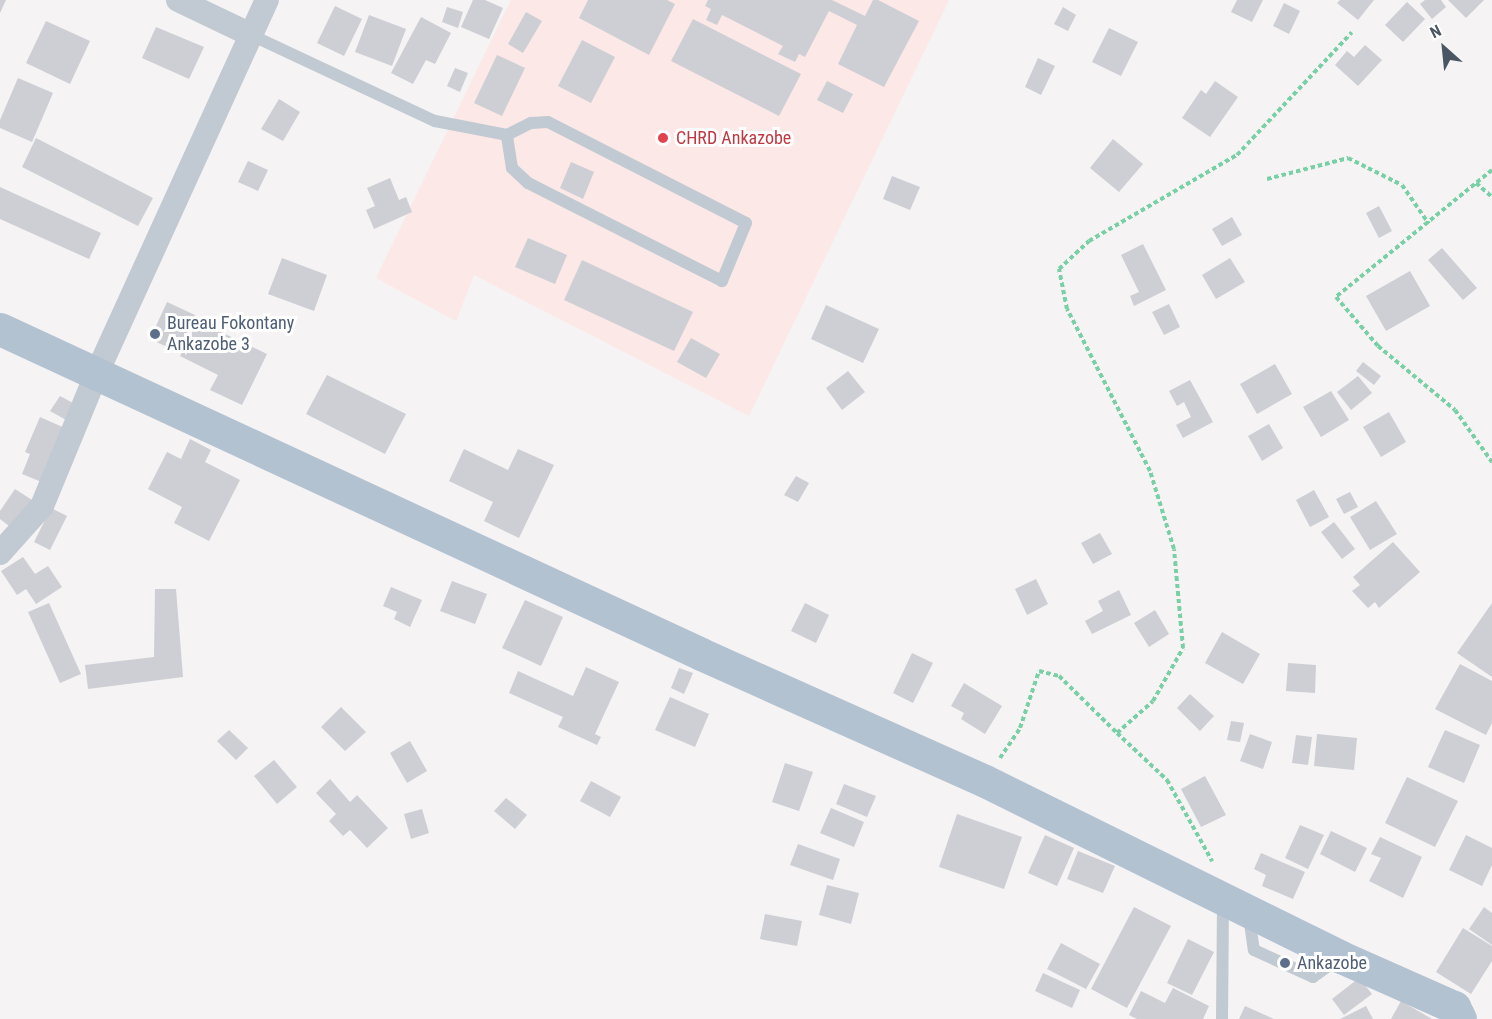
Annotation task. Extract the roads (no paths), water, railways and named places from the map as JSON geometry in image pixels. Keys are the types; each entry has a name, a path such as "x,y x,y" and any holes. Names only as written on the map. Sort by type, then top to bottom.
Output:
{"main road":[{"path":"0,329 701,654 1229,891 1341,957 1454,1007 1460,1019"}],"street":[{"path":"178,0 251,35"},
{"path":"0,553 42,506 96,375 267,0"}],"lane":[{"path":"251,35 435,121 507,135 531,123 548,122 746,223 722,281 528,183 512,168 507,135"},
{"path":"1222,1019 1229,891"}],"place":[{"name":"CHRD Ankazobe","path":"663,138"},
{"name":"Bureau Fokontany Ankazobe 3","path":"155,334"},
{"name":"Ankazobe","path":"1285,963"}]}
